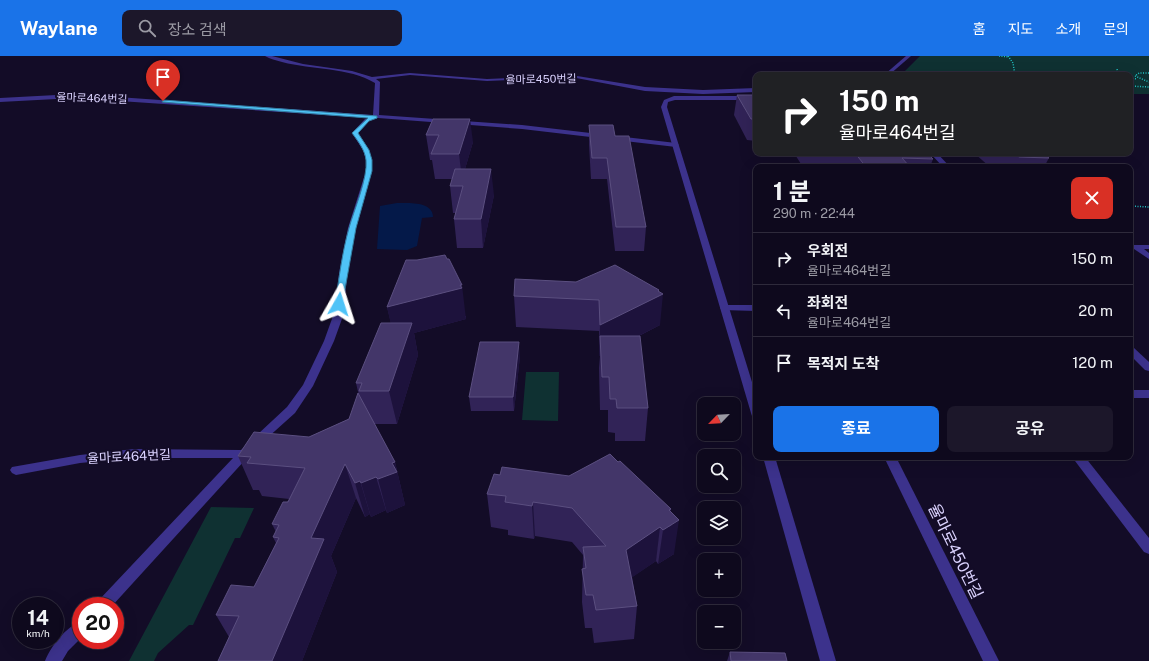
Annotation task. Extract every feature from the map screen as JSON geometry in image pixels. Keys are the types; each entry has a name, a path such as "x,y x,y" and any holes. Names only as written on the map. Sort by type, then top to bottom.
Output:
{"street":[{"path":"267,56 301,65 342,71 372,78 378,82 376,117"},
{"path":"890,72 909,56"},
{"name":"율마로450번길","path":"372,78 410,74 487,80 572,76 645,89 703,92 753,90"},
{"name":"율마로464번길","path":"0,100 75,96 376,117"},
{"path":"753,98 680,98 666,101 664,107 726,308 753,402"},
{"path":"111,597 243,454 291,410 308,386 330,341 338,316 342,280 352,228 369,171 369,160 366,150 355,133 367,120 376,117 522,127 676,145"},
{"path":"936,156 944,164"},
{"path":"1133,247 1149,247"},
{"path":"1133,247 1149,257"},
{"path":"726,308 753,308"},
{"path":"1133,352 1149,368"},
{"path":"1133,394 1149,394"},
{"name":"율마로464번길","path":"16,470 75,460 119,455 167,453 243,454"},
{"path":"770,460 828,661"},
{"name":"율마로450번길","path":"891,460 991,661"},
{"path":"1080,460 1149,548"},
{"path":"53,661 63,646 72,637"}],"path":[{"path":"999,56 1009,57 1015,67 1015,72"},
{"path":"1139,79 1135,76 1136,75 1149,73"},
{"path":"1133,78 1149,82"},
{"path":"1133,86 1149,87"},
{"path":"1133,206 1149,207"}],"green space":[{"path":"920,56 1149,56 1149,94 1133,94 1133,72 904,72"},
{"path":"526,372 559,372 558,421 522,420"},
{"path":"211,507 254,508 240,538 235,538 193,625 189,625 158,653 154,661 129,661"}],"water":[{"path":"397,203 413,203 425,206 432,212 433,217 422,218 417,246 407,250 377,249 380,206"}],"building":[{"path":"737,95 753,95 753,119 751,119"},
{"path":"433,119 470,119 459,154 431,154 439,135 426,135"},
{"path":"589,125 613,125 615,136 629,136 646,227 616,227 607,158 592,158"},
{"path":"857,156 930,156 933,159 902,158 907,164 864,164"},
{"path":"1018,156 1047,156 1049,158"},
{"path":"455,169 491,169 481,219 454,219 463,186 450,186"},
{"path":"445,255 447,259 449,259 462,285 460,285 462,288 387,307 406,260 417,260"},
{"path":"615,265 659,290 658,291 663,294 600,325 599,300 514,296 515,279 576,282"},
{"path":"381,323 412,323 389,391 359,391 362,383 356,383"},
{"path":"600,336 640,336 648,408 617,408 616,399 610,399 609,377 602,377"},
{"path":"480,342 519,342 513,397 469,397"},
{"path":"358,393 395,462 392,463 397,472 378,479 376,477 361,483 360,481 355,483 345,464 311,538 324,539 272,661 218,661 239,616 216,615 231,585 254,587 279,538 273,537 279,525 272,524 283,502 288,502 305,468 247,463 251,457 238,456 254,432 309,437 349,419"},
{"path":"610,454 618,462 620,461 671,509 669,510 679,520 663,530 660,527 626,550 637,606 596,610 593,595 586,595 582,569 586,568 583,547 606,546 572,508 533,502 532,506 505,502 506,496 487,494 494,474 500,475 502,467 569,476"},
{"path":"730,652 785,653 787,661 731,661"}],"route":[{"path":"163,101 376,117 367,120 355,133 366,150 369,160 369,171 352,228 339,304"}]}
